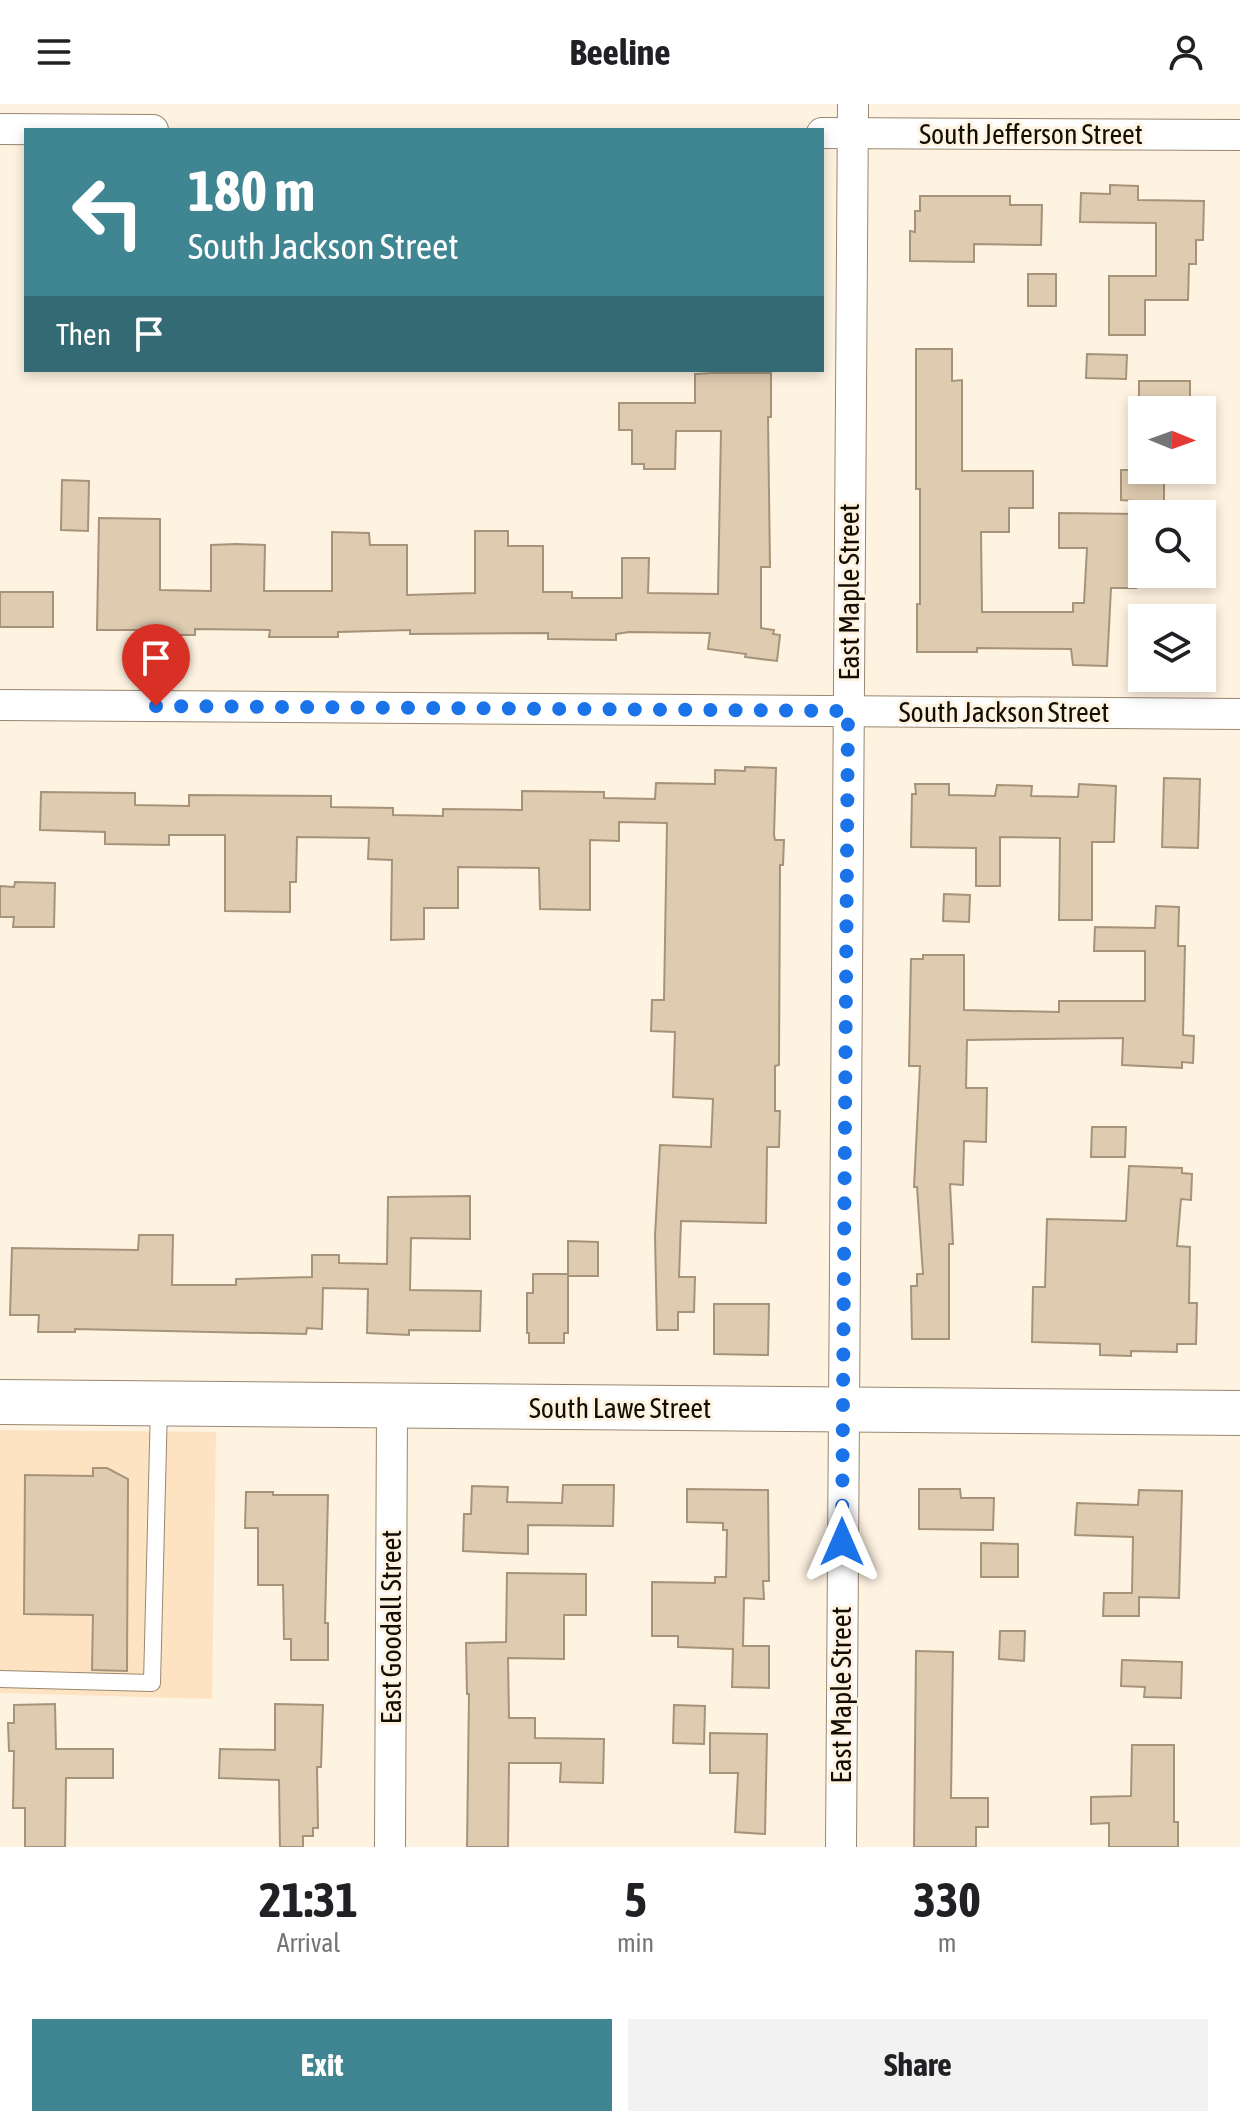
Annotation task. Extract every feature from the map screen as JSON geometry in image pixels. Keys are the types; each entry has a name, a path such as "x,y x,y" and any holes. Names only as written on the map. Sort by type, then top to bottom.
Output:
{"main road":[{"name":"South Lawe Street","path":"0,1402 1240,1413"}],"street":[{"name":"South Jefferson Street","path":"824,132 853,118 1240,135"},
{"name":"East Maple Street","path":"841,1847 853,118"},
{"path":"0,129 24,129"},
{"name":"South Jackson Street","path":"0,705 1240,714"},
{"name":"East Goodall Street","path":"390,1847 392,1407"}],"lane":[{"path":"0,1679 152,1683 159,1404"}],"shaded area":[{"path":"0,1430 216,1432 212,1699 0,1693"}],"building":[{"path":"1110,185 1138,186 1138,200 1204,201 1203,240 1196,240 1196,264 1189,264 1188,300 1145,300 1145,335 1109,335 1109,276 1156,276 1156,223 1080,222 1081,193 1110,194"},
{"path":"920,196 1010,196 1010,205 1042,205 1041,245 974,244 974,262 910,261 910,231 915,232 915,211 920,211"},
{"path":"1028,274 1056,274 1056,306 1028,306"},
{"path":"916,349 952,349 952,381 962,380 962,471 1033,471 1033,508 1009,508 1009,532 981,532 982,612 1073,612 1073,603 1084,603 1087,548 1059,548 1059,513 1128,514 1128,588 1111,588 1107,666 1073,665 1071,649 977,648 977,652 917,652 920,489 916,489"},
{"path":"1087,354 1127,355 1126,379 1086,378"},
{"path":"771,373 771,417 768,417 770,567 761,567 761,628 774,630 773,634 780,635 777,661 708,649 710,633 629,632 616,634 616,640 548,639 548,633 410,634 410,630 338,632 338,637 269,637 270,630 195,629 195,635 171,635 171,630 97,630 99,518 160,519 160,590 211,591 211,545 236,544 265,545 264,591 332,591 332,532 369,533 370,545 407,545 407,595 475,593 475,531 508,531 508,546 543,546 543,592 572,592 572,598 622,598 622,558 649,558 648,593 718,594 721,431 676,431 675,469 644,469 644,464 632,464 632,430 619,430 619,403 695,403 695,374"},
{"path":"1139,381 1190,381 1190,396 1139,396"},
{"path":"1121,470 1128,470 1128,484 1164,484 1164,500 1121,500"},
{"path":"62,480 89,481 88,531 61,530"},
{"path":"0,592 53,592 53,627 0,627"},
{"path":"745,767 776,768 774,835 775,840 784,840 783,865 780,865 779,1065 775,1066 775,1111 780,1111 779,1147 767,1147 766,1223 681,1221 679,1277 695,1277 694,1312 678,1312 678,1330 657,1330 655,1236 660,1145 711,1147 713,1099 673,1097 675,1032 651,1031 652,1000 664,1000 667,823 619,822 619,841 590,840 590,910 540,909 539,868 458,867 458,908 424,908 424,939 391,940 392,860 368,859 369,838 297,837 296,882 290,882 290,912 225,911 225,835 169,835 169,845 105,844 105,832 40,830 41,792 135,793 135,805 189,806 189,795 331,796 331,807 393,808 393,815 443,816 443,809 522,810 522,791 604,792 604,798 655,799 656,783 715,784 715,770 745,771"},
{"path":"1164,778 1200,779 1198,848 1162,847"},
{"path":"915,784 949,784 949,795 995,796 997,785 1032,786 1031,796 1078,797 1079,784 1116,786 1114,842 1092,842 1092,920 1059,920 1060,838 1000,837 1000,886 976,886 976,848 911,847"},
{"path":"15,882 55,883 54,927 13,927 14,917 0,917 0,886 14,887"},
{"path":"944,894 970,895 969,922 943,921"},
{"path":"1156,906 1179,907 1178,946 1185,946 1183,1035 1194,1036 1193,1063 1182,1062 1182,1068 1122,1065 1123,1038 967,1040 966,1088 987,1088 986,1142 964,1141 963,1185 950,1184 953,1244 949,1244 949,1339 912,1339 911,1286 917,1286 917,1274 923,1274 917,1187 914,1187 920,1066 909,1066 911,959 923,959 923,955 964,955 964,1010 1059,1012 1059,1001 1145,1001 1145,951 1094,951 1095,927 1155,928"},
{"path":"1092,1127 1126,1127 1125,1157 1091,1157"},
{"path":"1129,1166 1182,1168 1182,1173 1192,1174 1191,1200 1181,1199 1177,1246 1190,1247 1189,1303 1197,1303 1196,1344 1177,1344 1177,1352 1131,1351 1131,1356 1100,1355 1100,1344 1032,1342 1033,1287 1045,1287 1047,1219 1126,1221"},
{"path":"470,1196 470,1239 411,1238 410,1290 481,1291 480,1331 409,1330 409,1335 367,1333 368,1289 323,1288 322,1329 307,1328 306,1334 75,1329 75,1332 38,1332 39,1315 10,1315 12,1248 138,1250 139,1235 173,1235 172,1285 236,1285 236,1279 312,1277 312,1255 339,1255 339,1263 387,1264 388,1197"},
{"path":"568,1241 598,1242 598,1276 568,1276 568,1333 564,1333 564,1343 529,1343 527,1293 533,1293 533,1274 568,1274"},
{"path":"714,1304 769,1304 768,1355 714,1354"},
{"path":"93,1468 107,1468 128,1479 127,1671 92,1670 93,1615 24,1614 25,1475 93,1476"},
{"path":"563,1485 614,1485 613,1526 528,1525 528,1554 463,1551 464,1514 471,1514 472,1486 508,1487 507,1502 562,1503"},
{"path":"687,1489 768,1490 769,1581 763,1581 764,1599 744,1598 743,1646 769,1646 769,1688 732,1687 733,1649 678,1647 678,1636 652,1636 652,1582 715,1583 715,1577 726,1577 727,1530 723,1530 723,1523 687,1522"},
{"path":"919,1489 960,1489 961,1498 994,1498 993,1530 919,1529"},
{"path":"1139,1490 1182,1491 1179,1598 1139,1597 1139,1616 1103,1616 1104,1593 1132,1593 1133,1537 1075,1535 1077,1503 1138,1505"},
{"path":"246,1492 328,1495 325,1623 328,1623 328,1660 291,1660 291,1639 284,1639 283,1585 258,1585 258,1528 245,1528"},
{"path":"981,1543 1018,1544 1018,1577 981,1577"},
{"path":"507,1573 586,1574 586,1615 564,1615 564,1659 508,1658 509,1718 535,1718 535,1738 604,1739 603,1783 560,1782 561,1763 509,1763 508,1847 467,1847 469,1694 466,1643 506,1642"},
{"path":"1000,1631 1025,1631 1024,1661 999,1659"},
{"path":"916,1651 953,1652 951,1798 988,1798 988,1827 976,1827 976,1847 914,1847"},
{"path":"1122,1660 1182,1662 1181,1698 1144,1697 1145,1687 1121,1686"},
{"path":"55,1704 56,1749 113,1749 113,1778 66,1778 65,1847 25,1847 25,1808 13,1808 14,1751 9,1751 8,1723 14,1723 14,1705"},
{"path":"275,1704 323,1705 321,1767 317,1767 318,1828 313,1828 313,1836 303,1836 303,1847 280,1847 279,1780 219,1778 220,1749 275,1750"},
{"path":"674,1705 705,1706 704,1744 673,1743"},
{"path":"710,1733 767,1734 765,1834 735,1832 738,1773 710,1773"},
{"path":"1132,1745 1174,1745 1174,1822 1178,1822 1178,1847 1109,1847 1109,1823 1091,1824 1091,1797 1131,1796"}],"route":[{"path":"156,706 848,711 842,1542"}]}
